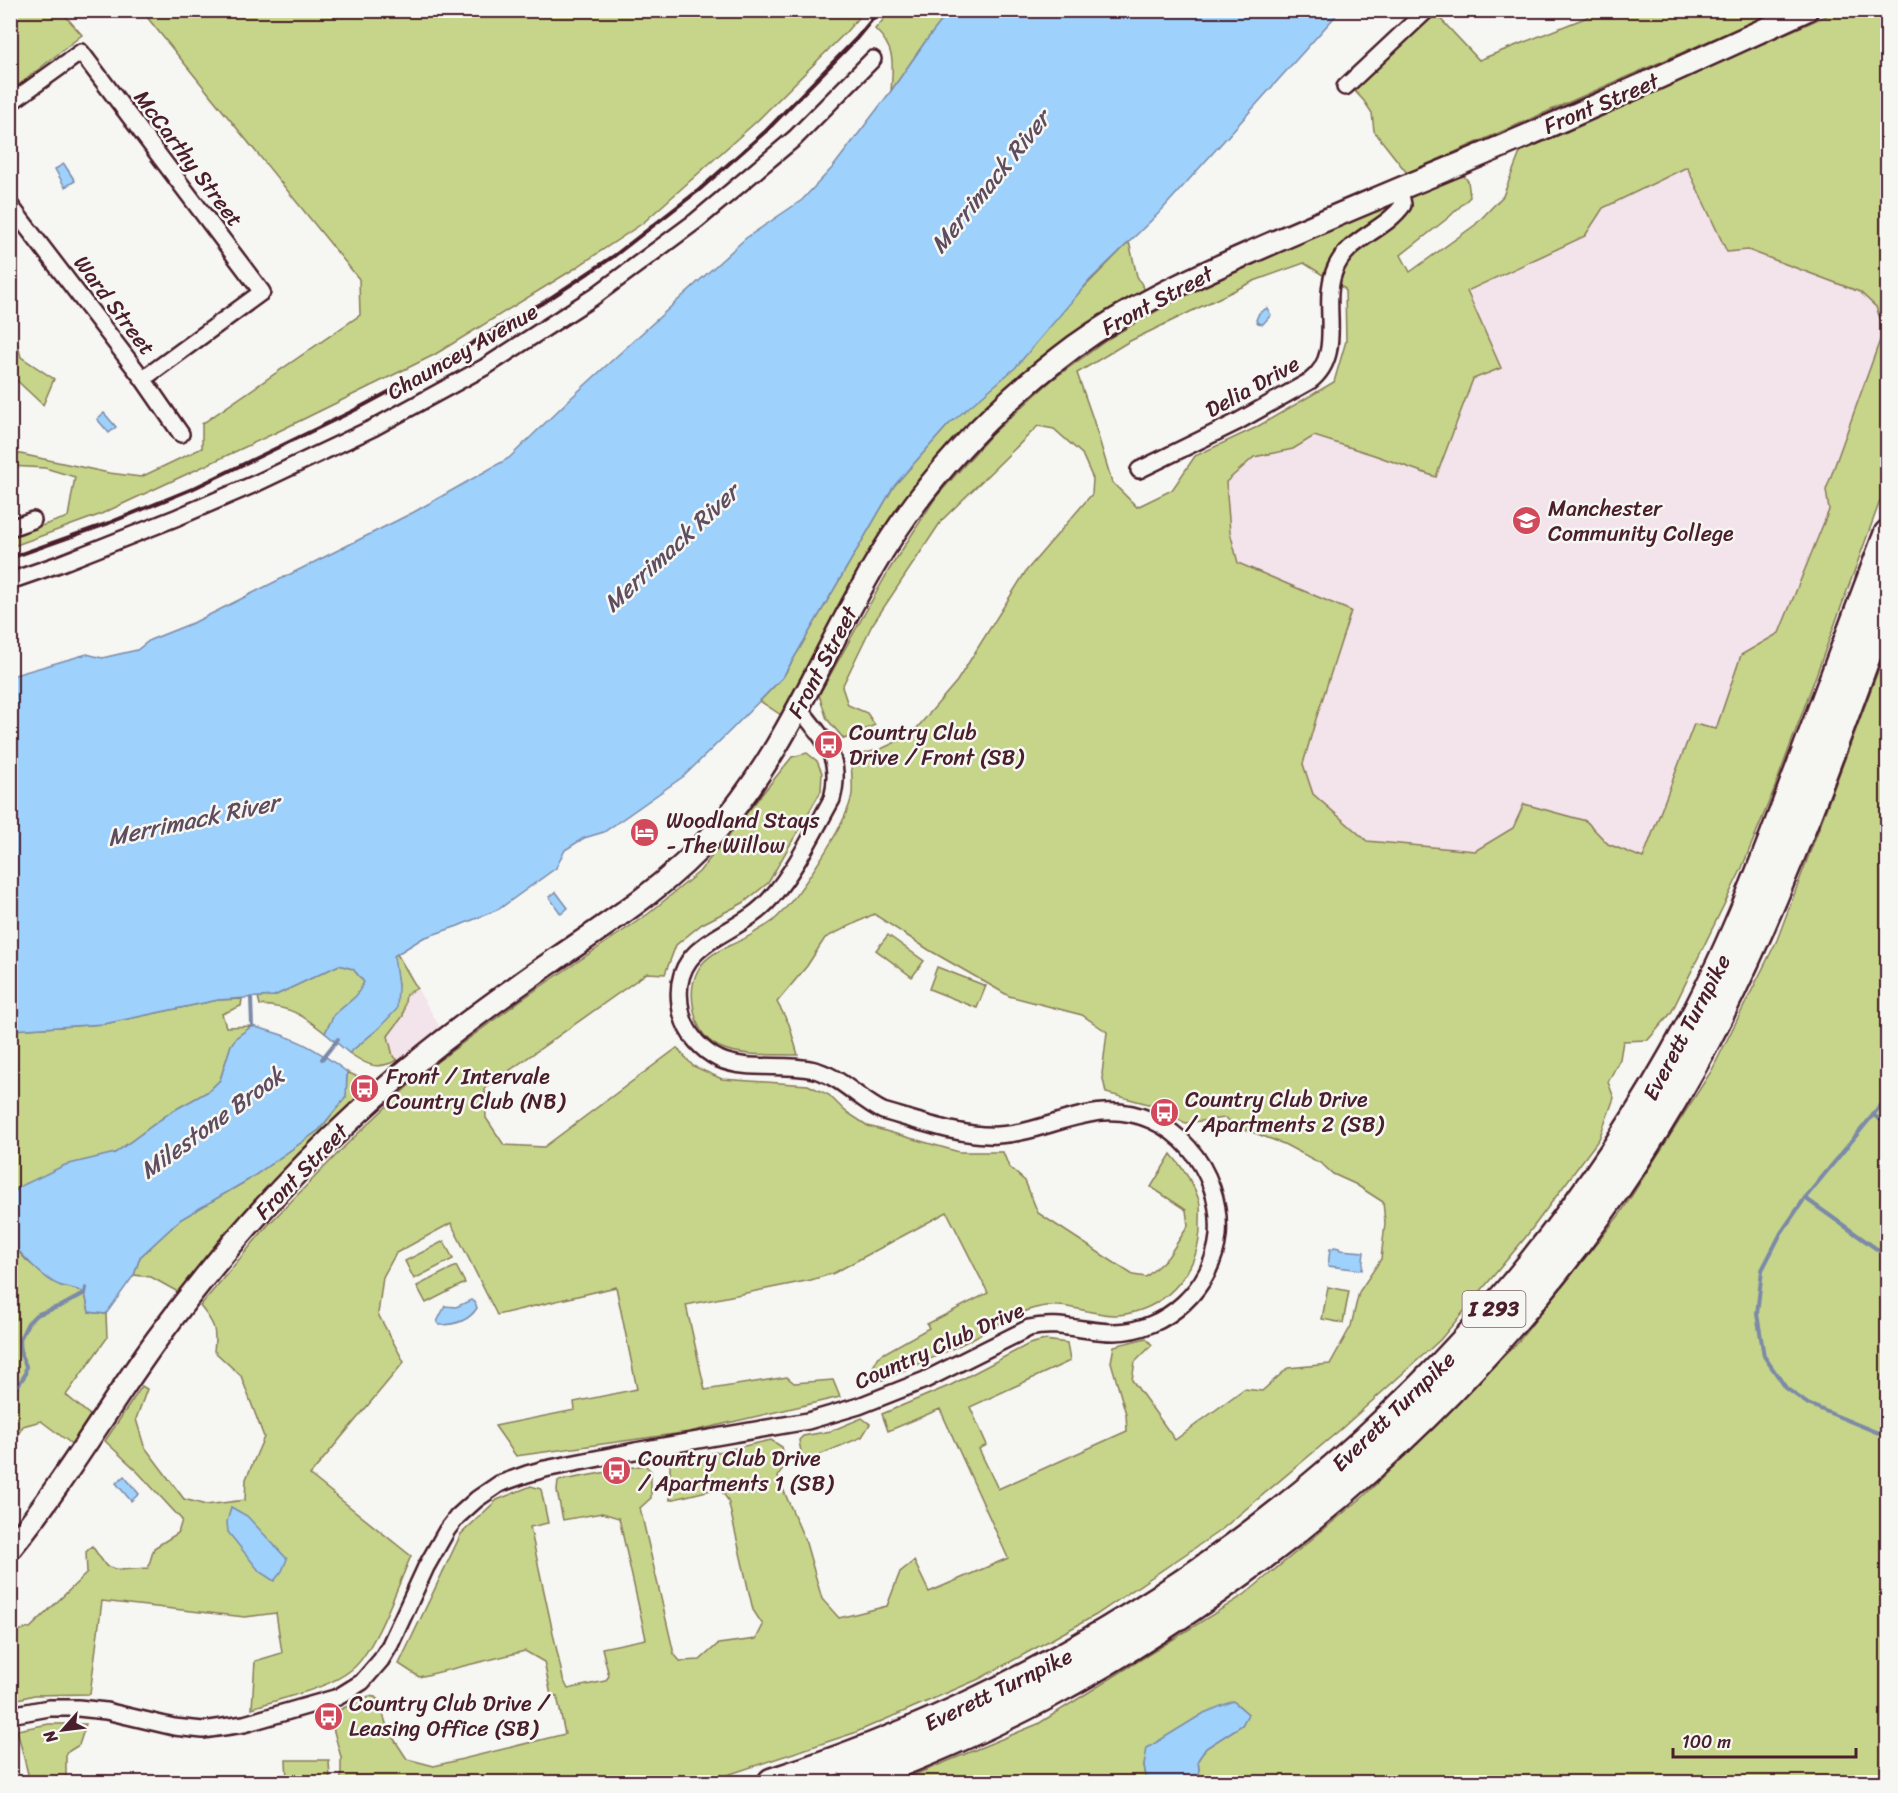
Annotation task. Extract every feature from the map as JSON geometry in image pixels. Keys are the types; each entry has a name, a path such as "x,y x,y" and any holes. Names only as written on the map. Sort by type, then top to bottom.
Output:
{"highway":[{"name":"Everett Turnpike","path":"772,1782 873,1748 978,1702 1070,1654 1139,1613 1225,1555 1315,1485 1379,1428 1460,1347 1535,1260 1603,1168 1635,1120 1692,1021 1742,916 1775,836 1887,534"},
{"name":"Everett Turnpike","path":"850,1782 926,1752 994,1722 1045,1696 1144,1638 1215,1591 1284,1540 1371,1467 1492,1346 1544,1284 1599,1212 1647,1141 1705,1042 1767,913 1800,834 1887,598"}],"main road":[{"name":"Front Street","path":"10,1550 196,1286 242,1232 357,1113 495,1003 633,905 680,868 709,839 738,804 771,757 867,577 898,528 932,482 970,438 1016,394 1079,344 1178,286 1355,207 1603,103 1807,10"}],"street":[{"path":"1345,87 1427,10"},
{"name":"McCarthy Street","path":"10,103 81,52 262,292 143,379"},
{"name":"Chauncey Avenue","path":"10,580 59,564 257,483 373,428 485,368 592,298 704,214 795,138 873,58"},
{"name":"Delia Drive","path":"1139,470 1237,422 1310,381 1320,373 1330,342 1329,287 1334,270 1349,248 1395,216 1403,205 1400,189"},
{"name":"Ward Street","path":"13,214 143,379 181,434"},
{"path":"10,528 33,520"},
{"name":"Country Club Drive","path":"10,1715 49,1708 78,1708 106,1711 174,1727 203,1730 244,1724 323,1702 351,1690 373,1671 390,1645 426,1567 447,1530 477,1498 499,1484 545,1469 808,1421 859,1406 925,1380 1029,1328 1050,1325 1115,1332 1131,1330 1146,1326 1172,1313 1193,1294 1216,1250 1218,1209 1211,1180 1197,1155 1161,1126 1133,1115 1104,1112 1077,1117 1030,1131 997,1135 975,1134 883,1112 840,1082 816,1071 732,1063 720,1059 709,1053 691,1036 683,1017 679,993 681,981 691,958 710,939 746,920 768,902 789,875 832,799 836,771 832,755 799,708"}],"shaded area":[{"name":"Manchester Community College","path":"1687,167 1727,252 1748,250 1860,292 1876,307 1884,329 1826,490 1829,510 1779,633 1741,655 1716,729 1694,724 1643,858 1608,844 1586,821 1513,828 1475,851 1367,841 1313,794 1303,764 1351,611 1238,563 1230,532 1226,482 1254,457 1293,449 1314,436 1436,477 1473,379 1501,368 1467,291 1585,236 1603,208"},
{"path":"417,988 442,1031 398,1060 393,1056 388,1036 403,1016 406,995"}],"green space":[{"path":"10,11 61,11 82,35 11,91"},
{"path":"142,11 864,11 757,121 643,223 574,269 434,355 275,433 99,515 11,547 11,536 68,517 75,477 45,468 11,466 11,452 109,473 141,477 202,448 202,424 360,315 359,279"},
{"path":"891,11 950,11 891,91 892,57 887,43 875,29"},
{"path":"1433,11 1479,60 1585,18 1595,11 1777,11 1407,173 1374,131 1372,113 1352,88"},
{"path":"1837,11 1887,11 1887,482 1775,787 1741,870 1671,1013 1648,1040 1623,1041 1620,1059 1608,1082 1614,1098 1599,1139 1525,1238 1440,1340 1341,1429 1221,1530 1096,1615 979,1679 854,1733 706,1782 341,1782 341,1757 333,1728 335,1712 369,1696 379,1701 388,1730 407,1759 434,1766 565,1734 557,1696 551,1695 544,1662 525,1651 419,1677 399,1664 461,1534 497,1500 531,1486 541,1489 548,1523 530,1527 563,1679 568,1689 605,1681 609,1676 602,1648 646,1639 619,1518 602,1513 563,1520 557,1491 558,1481 645,1465 651,1471 651,1498 640,1508 674,1654 680,1661 700,1660 718,1644 756,1639 763,1625 753,1610 728,1500 719,1488 670,1500 670,1460 771,1440 782,1447 786,1463 778,1477 806,1543 822,1599 839,1618 887,1606 900,1572 914,1561 929,1592 1008,1558 940,1409 888,1431 882,1414 951,1385 1029,1344 1045,1340 1067,1343 1070,1361 970,1407 987,1445 979,1449 998,1489 1127,1431 1126,1414 1111,1362 1114,1346 1146,1338 1152,1345 1135,1362 1132,1380 1175,1440 1244,1389 1262,1391 1288,1368 1330,1364 1351,1326 1359,1292 1381,1259 1385,1223 1383,1202 1355,1184 1333,1174 1322,1164 1225,1118 1185,1123 1152,1105 1106,1093 1102,1074 1107,1032 1082,1015 1009,996 929,950 874,914 825,938 807,966 777,1002 789,1024 798,1055 734,1052 708,1039 699,1027 693,1005 693,985 698,970 709,957 747,937 771,922 783,911 820,861 841,823 852,794 851,757 881,749 911,735 957,681 1026,571 1092,494 1093,479 1082,454 1054,429 1038,426 942,520 872,625 842,687 848,705 867,713 875,725 844,739 827,719 819,695 889,570 936,497 991,435 1052,380 1111,337 1195,289 1305,239 1442,182 1464,176 1468,181 1470,197 1448,218 1401,255 1410,272 1475,225 1503,196 1521,150","holes":["1687,167 1727,252 1748,250 1860,292 1876,307 1884,329 1826,490 1829,510 1779,633 1741,655 1716,729 1694,724 1643,858 1608,844 1586,821 1524,804 1513,828 1475,851 1367,841 1313,794 1303,764 1351,611 1238,563 1230,532 1226,482 1254,457 1293,449 1314,436 1436,477 1473,379 1501,368 1467,291 1585,236 1603,208","1304,263 1345,289 1346,341 1334,382 1255,428 1195,456 1172,490 1137,507 1112,482 1077,373 1128,342 1254,281"]},
{"path":"1129,242 1137,276 1146,292 1011,386 951,443 891,519 837,611 781,715 760,701 783,677 894,486 948,425"},
{"path":"10,329 14,331 21,357 54,379 43,405 11,375"},
{"path":"1887,647 1887,1782 1200,1782 1198,1760 1206,1748 1242,1725 1248,1714 1233,1701 1144,1765 1147,1782 897,1782 1038,1724 1244,1595 1364,1496 1518,1342 1620,1214 1712,1070 1777,940"},
{"path":"807,753 817,761 822,773 821,791 768,883 743,903 702,924 676,945 665,974 647,973 485,1088 486,1118 504,1145 544,1147 677,1048 693,1066 722,1079 808,1085 829,1095 845,1111 868,1126 959,1152 1003,1152 1009,1167 1025,1181 1038,1213 1133,1275 1146,1277 1168,1257 1188,1226 1186,1210 1151,1187 1171,1154 1191,1181 1200,1206 1199,1239 1195,1255 1180,1282 1156,1303 1126,1314 1104,1314 1062,1306 1030,1309 956,1347 882,1380 872,1369 879,1356 929,1328 927,1324 988,1293 947,1212 834,1273 811,1280 686,1305 705,1390 787,1377 794,1383 833,1380 840,1397 689,1432 516,1456 495,1426 575,1410 574,1402 637,1389 616,1287 497,1315 451,1223 396,1253 383,1277 378,1314 404,1362 310,1475 411,1556 377,1634 360,1661 351,1670 330,1683 252,1708 255,1661 282,1653 276,1613 245,1617 102,1601 90,1694 34,1695 11,1701 11,1632 30,1628 87,1573 86,1552 92,1546 106,1566 119,1570 148,1568 154,1548 178,1533 182,1520 134,1468 105,1441 142,1386 147,1389 136,1419 144,1446 184,1499 206,1505 245,1500 246,1479 264,1437 241,1376 214,1351 213,1327 209,1317 200,1306 268,1225 348,1143 422,1073 521,1000 648,914 699,872 792,757"},
{"path":"888,935 924,961 912,977 876,950"},
{"path":"397,954 417,988 406,995 403,1016 388,1036 393,1056 398,1060 384,1065 372,1065 349,1053 379,1028 398,986 393,956"},
{"path":"339,965 353,969 364,982 357,996 334,1015 325,1033 295,1013 260,1005 258,997 274,996"},
{"path":"937,967 986,986 977,1008 929,989"},
{"path":"242,999 241,1006 222,1014 226,1027 252,1026 237,1037 231,1045 220,1080 209,1091 171,1112 115,1153 19,1187 11,1196 11,1030 104,1024 218,1000"},
{"path":"347,1072 369,1082 372,1089 223,1235 178,1292 151,1277 134,1275 140,1257 181,1219 248,1180 319,1130 346,1097"},
{"path":"444,1241 453,1259 414,1279 405,1261"},
{"path":"10,1242 27,1261 61,1286 74,1287 85,1293 89,1312 106,1314 107,1338 66,1395 91,1416 73,1445 41,1421 23,1426 11,1446 11,1410 15,1402 10,1397"},
{"path":"456,1266 465,1283 426,1303 417,1286"},
{"path":"1328,1287 1349,1291 1343,1323 1322,1319"},
{"path":"862,1418 870,1424 862,1437 812,1458 802,1458 799,1440 803,1436 831,1431"},
{"path":"49,1724 86,1724 79,1745 66,1753 66,1782 30,1782 17,1730"},
{"path":"286,1760 329,1760 330,1780 287,1780"}],"water":[{"name":"Merrimack River","path":"950,10 1340,11 1160,212 1090,280 1015,368 948,425 894,486 783,677 684,776 604,832 584,838 565,850 556,868 499,909 423,938 394,956 398,986 397,1009 379,1028 349,1053 325,1033 334,1015 356,996 364,982 353,969 339,965 274,996 218,1000 104,1024 11,1030 11,676 87,654 102,658 137,650 150,640 195,622 414,512 509,458 572,397 746,238 802,200 833,167"},
{"path":"64,164 75,181 65,187 55,169"},
{"path":"1267,308 1271,315 1263,324 1258,323 1256,320 1259,313"},
{"path":"104,413 116,427 109,433 97,419"},
{"path":"556,892 568,908 561,914 549,897"},
{"path":"252,1026 302,1043 324,1055 347,1072 346,1097 319,1130 248,1180 181,1219 140,1257 134,1275 106,1314 89,1312 85,1293 62,1286 49,1279 11,1242 11,1196 19,1187 65,1165 115,1153 171,1112 209,1091 220,1080 231,1045 237,1037"},
{"path":"1334,1247 1340,1250 1364,1252 1362,1270 1328,1266 1330,1249"},
{"path":"471,1300 475,1302 477,1308 470,1316 455,1323 439,1325 437,1322 445,1306 456,1307"},
{"path":"124,1476 139,1494 131,1501 116,1483"},
{"path":"231,1507 247,1516 287,1559 282,1571 274,1581 260,1572 228,1532 227,1522"},
{"path":"1233,1701 1248,1714 1242,1725 1206,1748 1198,1760 1200,1782 1147,1782 1144,1765 1147,1748 1204,1713"}],"waterway":[{"path":"251,998 252,1026"},
{"name":"Milestone Brook","path":"322,1059 338,1039"},
{"path":"1888,1094 1805,1198 1781,1233 1762,1270 1757,1314 1764,1356 1786,1388 1808,1404 1888,1437"},
{"path":"1873,1115 1888,1124"},
{"path":"1805,1198 1888,1257"},
{"name":"Milestone Brook","path":"10,1397 25,1375 26,1366 21,1355 20,1339 28,1323 36,1315 63,1305 85,1293 86,1288"}],"railway":[{"path":"10,558 109,523 192,489 353,411 424,373 546,301 614,256 699,190 766,131 856,39 880,10"}],"place":[{"name":"Manchester Community College","path":"1527,521"},
{"name":"Country Club Drive / Front (SB)","path":"828,745"},
{"name":"Woodland Stays - The Willow","path":"645,833"},
{"name":"Front / Intervale Country Club (NB)","path":"365,1089"},
{"name":"Country Club Drive / Apartments 2 (SB)","path":"1164,1112"},
{"name":"Country Club Drive / Apartments 1 (SB)","path":"617,1471"},
{"name":"Country Club Drive / Leasing Office (SB)","path":"328,1716"}]}
